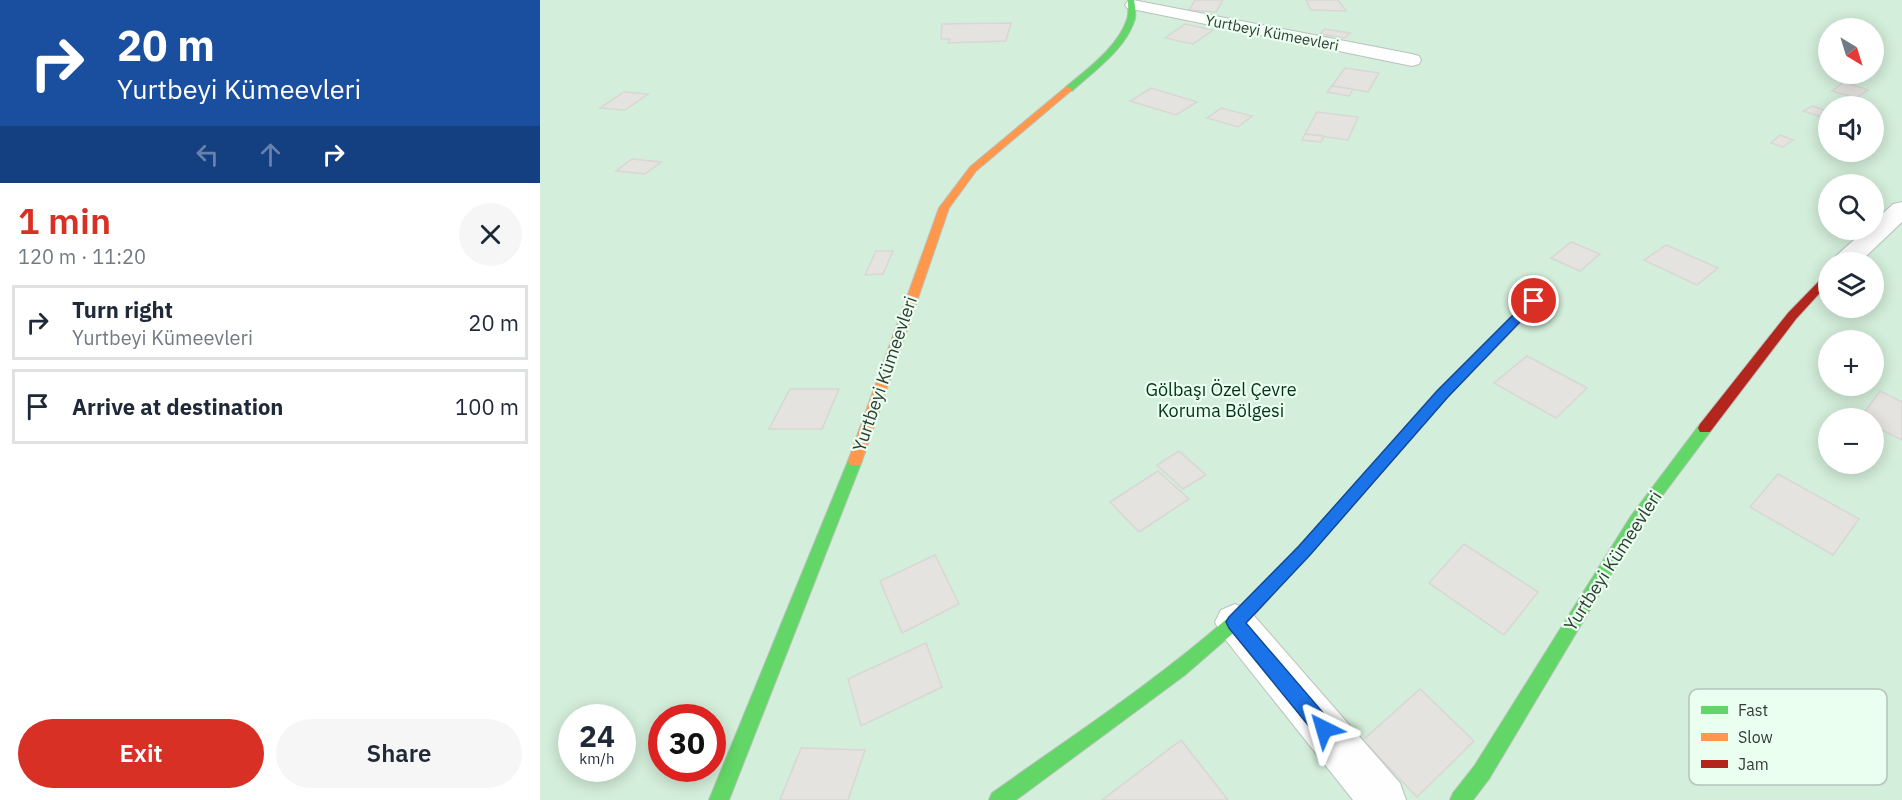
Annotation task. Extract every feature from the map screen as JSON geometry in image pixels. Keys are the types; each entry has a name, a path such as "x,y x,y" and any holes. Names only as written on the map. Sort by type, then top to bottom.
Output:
{"street":[{"name":"Yurtbeyi Kümeevleri","path":"719,800 853,466 944,208 973,169 1064,94 1104,57 1128,26 1132,3 1412,60"},
{"path":"1856,252 1902,208"},
{"name":"Yurtbeyi Kümeevleri","path":"1460,800 1482,772 1636,520 1755,362 1792,316 1818,289"},
{"path":"999,800 1143,696 1235,622 1286,571 1442,394 1534,301"},
{"path":"1235,622 1383,800"}],"green space":[{"name":"Gölbaşı Özel Çevre Koruma Bölgesi","path":"540,0 1902,0 1902,800 540,800"}],"building":[{"path":"1195,0 1223,0 1216,12 1189,10"},
{"path":"1306,0 1338,0 1346,11 1311,10"},
{"path":"1011,23 1006,41 948,43 950,39 941,39 942,24"},
{"path":"1185,24 1213,30 1193,44 1165,38"},
{"path":"1325,29 1350,33 1345,38 1320,34"},
{"path":"1345,68 1379,73 1368,92 1332,86"},
{"path":"1841,84 1850,84 1868,90 1859,96 1832,91"},
{"path":"1332,86 1353,89 1349,96 1327,92"},
{"path":"1151,88 1197,102 1176,115 1130,101"},
{"path":"624,92 648,94 625,110 600,108"},
{"path":"1812,106 1818,108 1818,116 1803,111"},
{"path":"1221,108 1252,116 1238,127 1207,118"},
{"path":"1317,112 1358,117 1348,140 1305,134"},
{"path":"1305,134 1324,136 1321,142 1302,140"},
{"path":"1780,135 1793,140 1783,147 1771,143"},
{"path":"632,159 661,162 645,174 616,171"},
{"path":"1571,242 1600,254 1580,271 1551,258"},
{"path":"1666,245 1718,268 1697,285 1644,260"},
{"path":"876,251 893,251 883,274 865,275"},
{"path":"1527,356 1587,388 1556,418 1494,383"},
{"path":"790,389 839,389 822,429 769,429"},
{"path":"1884,393 1902,402 1902,440 1884,431 1884,408 1867,408 1876,396 1884,396"},
{"path":"1179,451 1206,475 1183,489 1157,465"},
{"path":"1158,471 1189,499 1139,532 1110,502"},
{"path":"1778,474 1859,519 1833,555 1750,507"},
{"path":"1464,544 1538,592 1504,635 1429,583"},
{"path":"935,555 959,604 902,633 880,581"},
{"path":"926,643 942,687 861,726 848,679"},
{"path":"1420,689 1474,741 1417,797 1363,740"},
{"path":"1181,740 1228,800 1102,800"},
{"path":"801,748 865,750 848,800 780,800"}],"traffic: fast":[{"path":"1069,89 1121,38 1131,19 1131,0"},
{"path":"1460,800 1482,772 1636,520 1705,428"},
{"path":"719,800 855,461"},
{"path":"999,800 1120,714 1207,646 1261,597 1335,516"}],"traffic: slow":[{"path":"855,461 944,208 973,169 1069,89"},
{"path":"1335,516 1442,394 1534,301"}],"traffic: jam":[{"path":"1705,428 1792,316 1818,289"}],"route":[{"path":"1324,729 1235,622 1278,580 1442,394 1534,301"}]}
